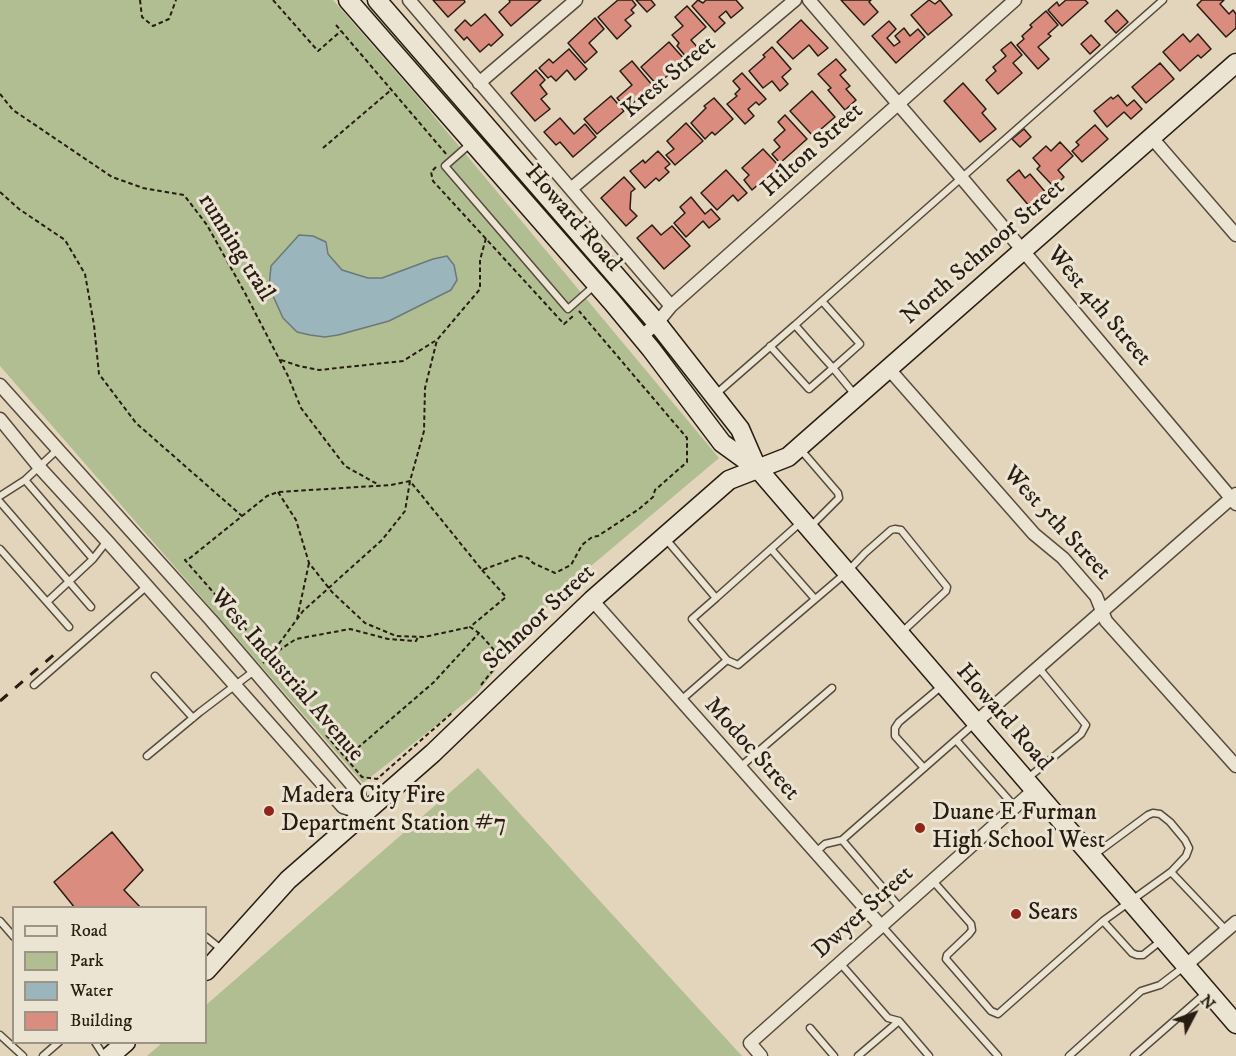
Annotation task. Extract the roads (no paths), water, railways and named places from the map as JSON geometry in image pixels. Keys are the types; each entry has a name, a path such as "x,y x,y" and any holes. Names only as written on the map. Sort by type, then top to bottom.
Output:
{"main road":[{"name":"Howard Road","path":"348,0 641,337 722,443 758,469 1236,1024"},
{"name":"Howard Road","path":"377,0 657,323 740,429 758,469"},
{"name":"North Schnoor Street","path":"758,469 788,457 1236,63"},
{"path":"475,145 488,147 513,171 540,186"},
{"name":"Schnoor Street","path":"207,971 288,880 433,753 592,600 729,480 758,469"},
{"path":"110,1056 124,1044"}],"street":[{"path":"409,0 671,306"},
{"path":"479,83 576,0"},
{"name":"Krest Street","path":"572,188 795,0"},
{"name":"West 4th Street","path":"809,0 1234,499"},
{"name":"Hilton Street","path":"641,337 671,306 1015,0"},
{"path":"1152,138 1236,235"},
{"name":"West 5th Street","path":"888,368 1034,534 1070,566 1096,596 1106,621 1236,766"},
{"name":"West Industrial Avenue","path":"0,385 259,667 359,793 363,813 343,807 148,586 40,468 0,419"},
{"path":"976,722 1102,610 1234,499"},
{"name":"Modoc Street","path":"592,600 680,702 881,926"},
{"name":"Dwyer Street","path":"761,1056 750,1043 1015,807 1030,785"},
{"path":"1185,966 1231,926"}],"lane":[{"path":"714,396 1163,0"},
{"path":"475,145 445,166 568,309 596,284"},
{"path":"770,346 809,389 860,344 822,301"},
{"path":"795,325 856,396"},
{"path":"799,447 838,493 839,498 771,549 692,619 727,660 738,665 847,572 891,530 901,530 947,587 900,634"},
{"path":"0,496 40,468 58,449"},
{"path":"25,480 93,559"},
{"path":"0,502 91,607"},
{"path":"664,537 716,598"},
{"path":"47,602 93,559 107,541"},
{"path":"0,549 69,627"},
{"path":"771,549 815,599"},
{"path":"34,685 148,586"},
{"path":"680,702 727,660"},
{"path":"147,756 259,667"},
{"path":"1030,785 1046,763 1081,734 1086,725 1038,667"},
{"path":"155,676 193,718"},
{"path":"924,768 896,735 895,728 943,684"},
{"path":"739,768 832,688"},
{"path":"816,852 825,844 842,840 976,722"},
{"path":"956,740 1015,807"},
{"path":"933,880 971,924 972,930 947,955 946,959 991,1011 998,1014 1103,921 1170,872 1186,856 1189,848 1170,822 1160,814 1148,815 1091,857"},
{"path":"842,840 901,909"},
{"path":"1170,872 1231,926"},
{"path":"0,921 12,935"},
{"path":"1103,921 1137,955 1143,955 1163,939"},
{"path":"881,926 998,1056"},
{"path":"207,938 224,952"},
{"path":"840,963 888,1018 899,1021 929,1056"},
{"path":"1069,1056 1141,991 1160,985 1185,966"},
{"path":"1134,1056 1207,992"},
{"path":"858,1056 899,1021"},
{"path":"810,1028 834,1056"},
{"path":"0,1035 23,1056"},
{"path":"43,1056 57,1044"}],"water":[{"path":"299,235 313,236 326,242 328,254 342,270 368,278 382,278 447,256 454,265 457,280 451,290 389,321 325,337 297,332 283,318 269,287 271,266"}],"railway":[{"path":"0,701 56,653"}],"place":[{"name":"Madera City Fire Department Station #7","path":"269,811"},
{"name":"Duane E Furman High School West","path":"920,828"},
{"name":"Sears","path":"1016,914"}]}
